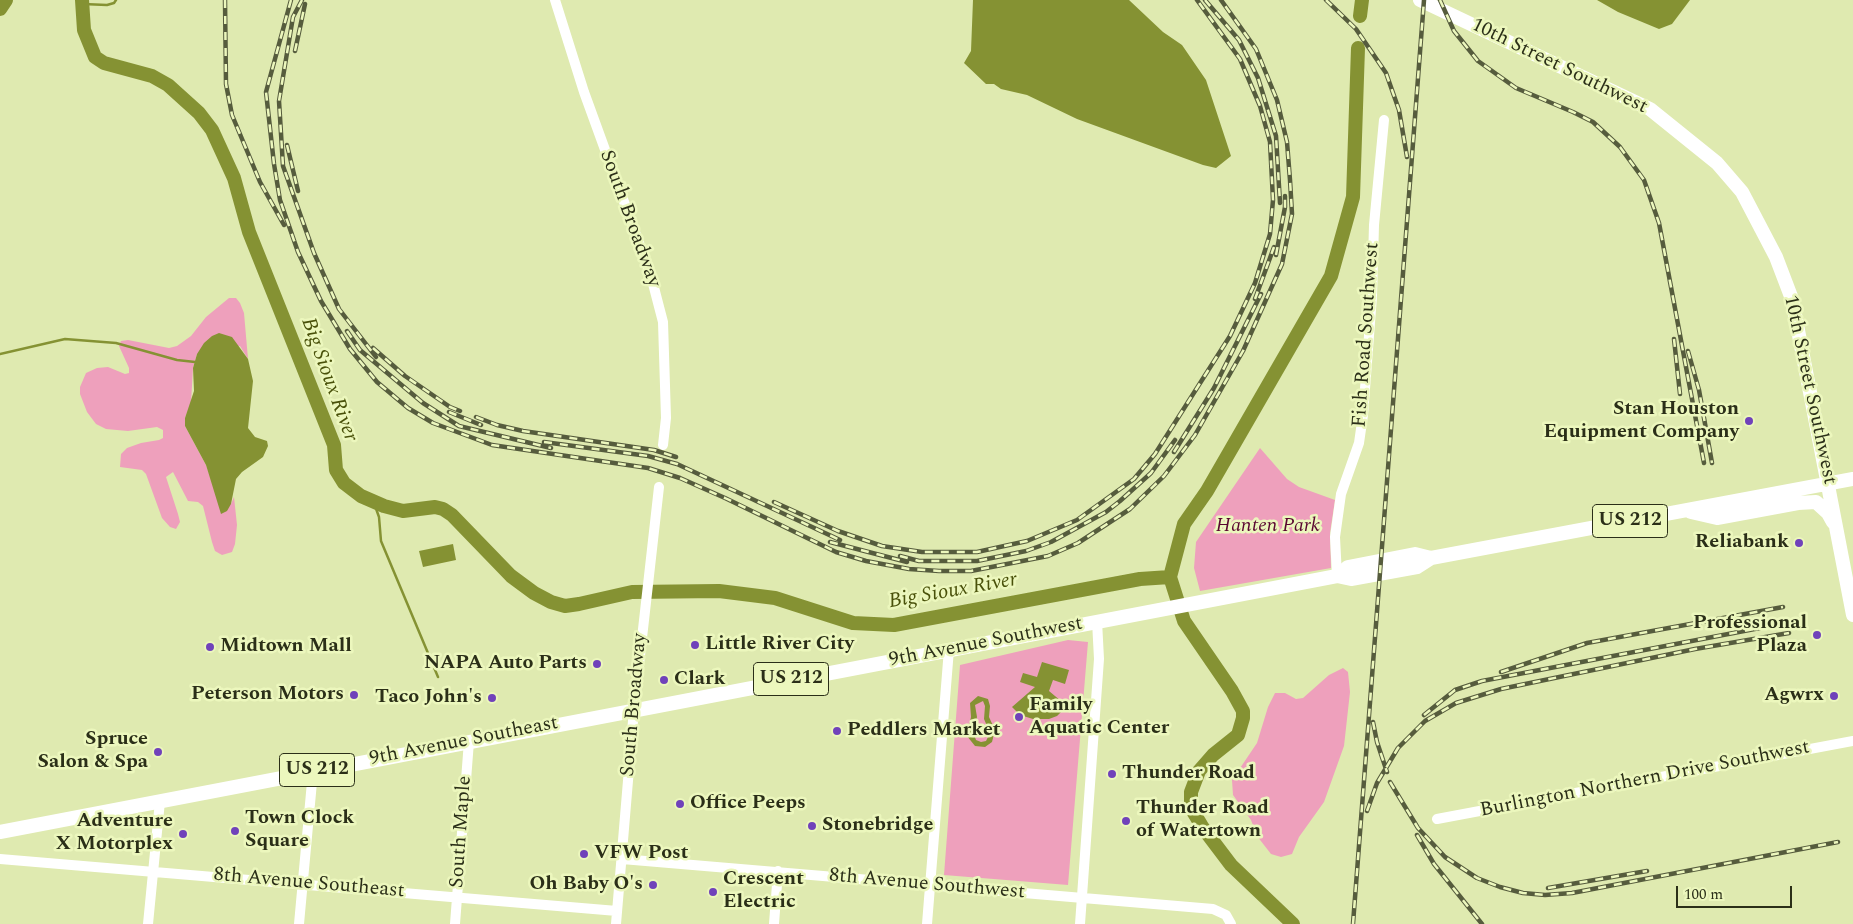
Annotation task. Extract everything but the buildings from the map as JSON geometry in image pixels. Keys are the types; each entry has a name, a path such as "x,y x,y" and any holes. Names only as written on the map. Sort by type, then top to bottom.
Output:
{"main road":[{"name":"10th Street Southwest","path":"1420,0 1650,109 1717,163 1742,192 1776,257 1792,299 1853,615"},
{"name":"9th Avenue Southwest","path":"634,709 1337,576 1348,567 1415,554 1431,558 1853,479"},
{"path":"1685,511 1717,518 1798,503 1816,502 1828,513 1837,532"},
{"name":"9th Avenue Southeast","path":"0,832 634,709"}],"street":[{"name":"South Broadway","path":"555,0 584,92 651,276 663,322 666,418 663,445"},
{"name":"Fish Road Southwest","path":"1337,576 1335,537 1341,494 1359,442 1363,415 1372,296 1374,225 1384,120"},
{"name":"South Broadway","path":"616,924 634,709 659,487"},
{"path":"1080,924 1099,659 1097,622"},
{"path":"927,924 949,650"},
{"name":"South Maple","path":"455,924 469,741"},
{"name":"Burlington Northern Drive Southwest","path":"1437,819 1853,742"},
{"path":"299,924 313,771"},
{"path":"148,924 160,801"},
{"name":"8th Avenue Southeast","path":"0,859 152,870 617,911"},
{"name":"8th Avenue Southwest","path":"622,859 1213,909 1222,912 1230,922"},
{"path":"774,924 778,871"}],"green space":[{"path":"229,298 236,298 244,313 248,359 240,346 197,354 193,368 191,403 185,418 185,426 206,465 216,493 231,504 234,497 237,525 235,544 232,552 222,555 215,551 203,506 198,502 188,501 173,472 166,477 180,522 176,529 170,527 162,518 146,474 142,470 120,467 121,454 127,448 163,438 163,430 157,427 128,431 106,429 96,424 87,412 80,394 80,387 86,373 97,368 108,367 125,374 129,373 129,368 119,346 121,341 128,340 169,348 177,346 191,336 206,317"},
{"name":"Hanten Park","path":"1260,448 1287,479 1299,487 1335,500 1330,533 1331,568 1200,591 1194,568 1196,542"},
{"name":"Family Aquatic Center","path":"1068,640 1088,642 1068,885 944,875 960,665"},
{"path":"1343,668 1348,672 1350,692 1344,746 1324,802 1299,837 1292,854 1281,857 1271,854 1257,836 1251,820 1233,795 1232,780 1257,743 1268,707 1275,693 1285,693 1296,699 1303,698 1329,675"}],"shaded area":[{"path":"973,0 1129,0 1163,32 1182,45 1206,80 1231,156 1216,168 1203,165 1077,119 1027,95 1001,89 994,84 986,84 964,63 971,51"},
{"path":"1597,0 1690,0 1672,24 1659,29 1618,12"},
{"path":"219,333 232,337 248,359 253,381 248,428 255,437 267,441 268,446 263,457 242,472 236,479 231,504 227,511 221,514 206,465 185,426 185,418 194,391 193,368 197,354 204,343"},
{"path":"453,544 456,560 423,567 419,551"},
{"path":"1042,662 1069,670 1065,684 1053,680 1049,691 1067,706 1057,716 1049,719 1033,719 1020,715 1012,707 1035,687 1020,682 1023,673 1037,677"},
{"path":"978,696 988,699 990,706 989,717 995,730 992,742 985,747 975,746 967,736 971,717 970,703","holes":["983,701 985,706 984,719 990,733 986,741 981,742 976,740 973,732 977,717 975,705"]}],"waterway":[{"name":"Big Sioux River","path":"0,9 6,0"},
{"name":"Big Sioux River","path":"82,0 84,30 95,57 104,63 152,76 168,85 199,113 212,130 234,178 249,232 334,445 336,470 344,483 361,496 384,506 403,511 435,507 443,509 452,515 511,576 534,593 551,602 565,606 632,592 719,591 775,598 853,623 894,625 1140,579 1170,577"},
{"path":"83,4 107,5 114,3 116,0"},
{"path":"1360,16 1362,0"},
{"path":"1170,577 1184,524 1207,491 1331,276 1353,197 1358,48"},
{"path":"0,354 65,339 116,343 177,360 195,362"},
{"path":"374,503 379,517 381,541 438,677"},
{"name":"Big Sioux River","path":"1170,577 1184,621 1232,691 1243,711 1238,735 1213,755 1199,771 1191,792 1191,808 1203,828 1231,865 1293,924"}],"railway":[{"path":"225,0 226,84 232,115 260,182 284,225"},
{"path":"291,0 266,92 280,200 298,252 321,301 350,349 377,382 408,408 433,423 492,445 648,468 680,478 725,498 836,552 866,561 909,569 939,571 971,571 1048,556 1078,543 1130,509 1164,476 1195,435 1243,351 1282,264 1292,214 1290,180 1287,142 1277,100 1256,49 1221,0"},
{"path":"302,0 293,17 279,101 283,166 314,253 339,309 376,357"},
{"path":"774,502 838,531 882,546 922,552 977,552 1027,541 1077,520 1134,479 1155,454 1230,336 1255,283 1270,234 1273,200 1270,142 1260,106 1240,59 1197,0"},
{"path":"1205,0 1239,40 1258,78 1276,136 1280,203"},
{"path":"1326,0 1356,29 1386,73 1399,110 1407,157"},
{"path":"1353,924 1424,0"},
{"path":"1440,0 1454,31 1478,61 1516,88 1593,122 1620,147 1644,180 1659,223 1704,463"},
{"path":"295,51 305,4"},
{"path":"287,145 298,191"},
{"path":"1276,255 1285,207 1285,196"},
{"path":"1255,299 1274,247"},
{"path":"1174,452 1214,388 1261,294"},
{"path":"347,331 360,350 423,403 459,426 551,448"},
{"path":"1674,339 1680,394"},
{"path":"373,348 405,376 450,407 460,411"},
{"path":"1688,351 1699,390 1712,463"},
{"path":"449,412 481,425"},
{"path":"476,417 497,425 523,431 654,450 676,457"},
{"path":"900,556 919,561 977,561 1026,551 1051,542 1106,512 1120,501 1151,473 1175,440"},
{"path":"544,442 648,456 677,464 840,540"},
{"path":"830,542 907,562"},
{"path":"1501,672 1587,643 1783,607"},
{"path":"1424,715 1455,690 1482,681 1786,623"},
{"path":"1367,811 1377,783 1398,748 1425,721 1456,703 1501,689 1695,649 1789,633"},
{"path":"1373,722 1377,742 1387,772"},
{"path":"1390,782 1418,828 1445,857 1477,878 1523,893 1545,895 1572,893 1838,842"},
{"path":"1417,835 1434,864 1482,924"},
{"path":"1548,888 1647,871"}],"place":[{"name":"Stan Houston Equipment Company","path":"1749,421"},
{"name":"Reliabank","path":"1799,543"},
{"name":"Professional Plaza","path":"1817,635"},
{"name":"Little River City","path":"695,645"},
{"name":"Midtown Mall","path":"210,647"},
{"name":"NAPA Auto Parts","path":"597,664"},
{"name":"Clark","path":"664,680"},
{"name":"Peterson Motors","path":"354,695"},
{"name":"Agwrx","path":"1834,696"},
{"name":"Taco John's","path":"492,698"},
{"name":"Family Aquatic Center","path":"1019,717"},
{"name":"Peddlers Market","path":"837,731"},
{"name":"Spruce Salon & Spa","path":"158,752"},
{"name":"Thunder Road","path":"1112,774"},
{"name":"Office Peeps","path":"680,804"},
{"name":"Thunder Road of Watertown","path":"1126,821"},
{"name":"Stonebridge","path":"812,826"},
{"name":"Town Clock Square","path":"235,831"},
{"name":"Adventure X Motorplex","path":"183,834"},
{"name":"VFW Post","path":"584,854"},
{"name":"Oh Baby O's","path":"653,885"},
{"name":"Crescent Electric","path":"713,892"}]}
